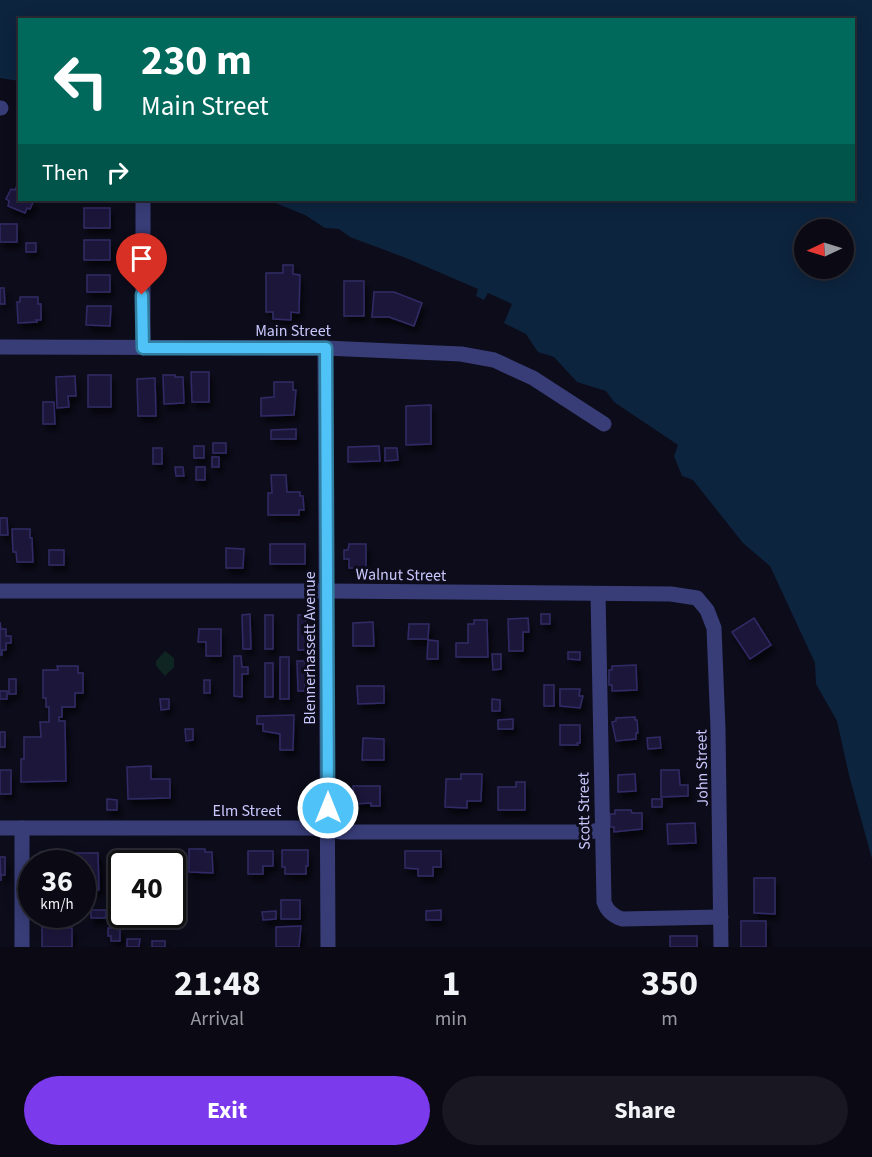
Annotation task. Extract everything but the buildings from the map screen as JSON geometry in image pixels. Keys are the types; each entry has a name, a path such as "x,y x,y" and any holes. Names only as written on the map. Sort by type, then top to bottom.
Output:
{"street":[{"path":"143,201 143,348"},
{"name":"Main Street","path":"0,347 326,348 461,354 494,360 532,378 604,424"},
{"name":"Blennerhassett Avenue","path":"326,348 328,947"},
{"name":"Walnut Street","path":"0,591 327,591 692,596"},
{"name":"Scott Street","path":"598,594 604,902 615,917 622,919 721,917"},
{"name":"John Street","path":"692,596 701,603 711,618 714,628 722,947"},
{"name":"Elm Street","path":"0,828 328,830 338,832 588,832 601,830"},
{"path":"22,828 22,947"}],"green space":[{"path":"165,651 174,658 174,667 165,676 156,666 156,661"}],"water":[{"path":"0,0 872,0 872,859 837,721 816,684 815,663 770,566 743,543 693,480 682,476 674,456 678,445 614,402 606,391 577,382 554,357 538,352 526,334 504,323 512,304 488,293 484,300 476,296 478,289 350,237 339,229 325,228 305,215 270,201 855,201 855,18 18,18 18,81 0,78"}],"route":[{"path":"142,295 143,348 326,348 328,808"}]}
